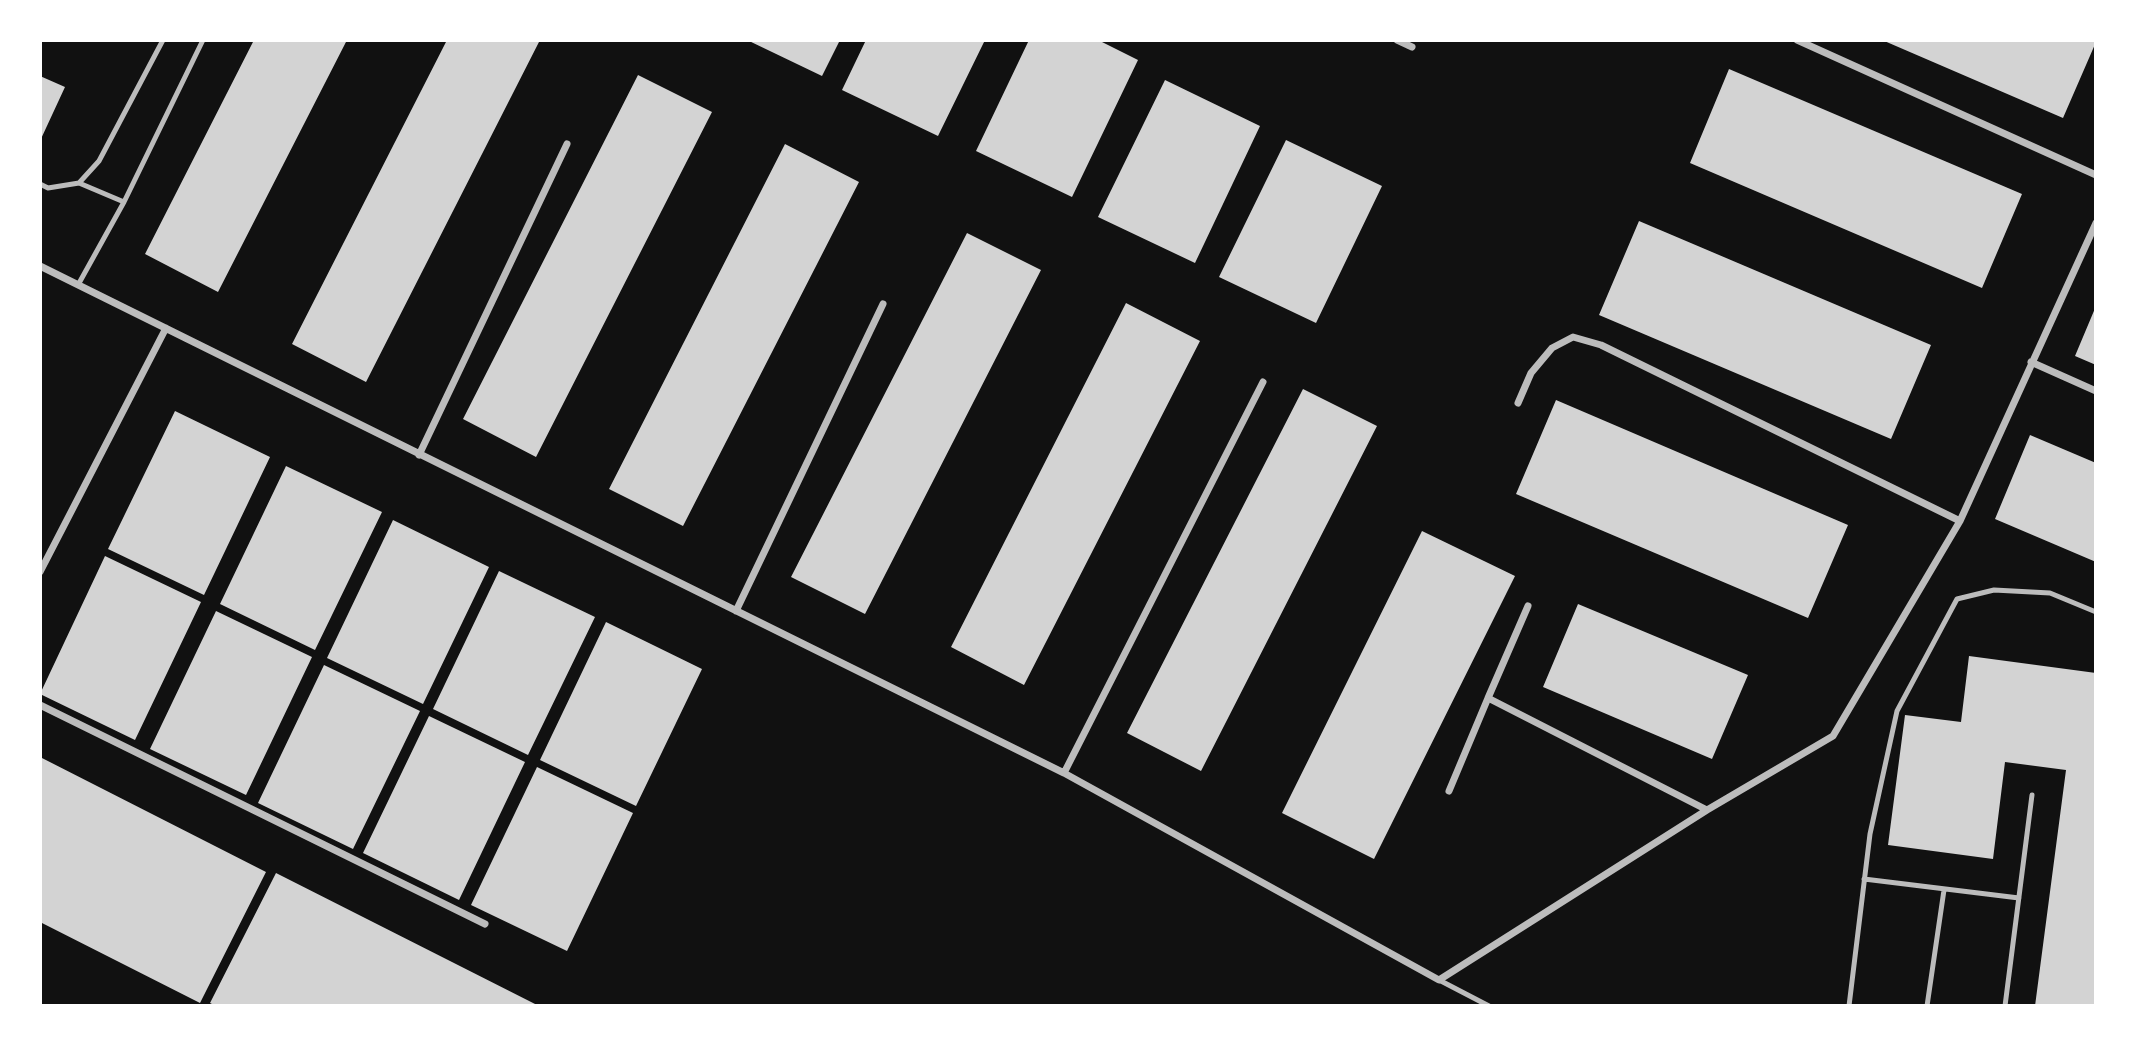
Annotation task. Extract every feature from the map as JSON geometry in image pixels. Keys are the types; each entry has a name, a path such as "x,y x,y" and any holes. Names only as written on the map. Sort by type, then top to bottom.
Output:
{"street":[{"path":"1397,40 1412,47"},
{"path":"1797,40 2096,175"},
{"path":"419,455 567,145"},
{"path":"40,266 1064,773 1440,980 1707,810 1833,736 1960,520 2096,223"},
{"path":"736,611 883,304"},
{"path":"40,572 166,328"},
{"path":"1518,403 1531,373 1552,348 1573,338 1601,345 1960,520"},
{"path":"2031,362 2096,391"},
{"path":"1064,773 1263,382"},
{"path":"1449,791 1528,606"},
{"path":"1488,698 1707,810"},
{"path":"40,705 485,925"}],"lane":[{"path":"79,183 99,161 163,40"},
{"path":"78,285 124,202 203,40"},
{"path":"40,184 48,188 79,183 124,202"},
{"path":"1849,1006 1870,834 1897,711 1957,598 1994,590 2050,593 2096,612"},
{"path":"2005,1006 2032,795"},
{"path":"1864,879 2019,898"},
{"path":"1927,1006 1944,890"},
{"path":"1440,980 1489,1006"}],"building":[{"path":"254,40 347,40 218,292 145,254"},
{"path":"447,40 540,40 366,382 292,344"},
{"path":"747,40 840,40 822,76"},
{"path":"866,40 985,40 938,136 842,90"},
{"path":"1029,40 1098,40 1138,60 1072,197 976,151"},
{"path":"1882,40 2096,40 2096,42 2063,118"},
{"path":"1729,69 2022,194 1982,288 1690,163"},
{"path":"638,75 712,112 536,457 463,419"},
{"path":"40,76 65,87 40,141"},
{"path":"1165,80 1260,126 1195,263 1098,217"},
{"path":"1286,140 1382,186 1316,323 1219,277"},
{"path":"785,144 859,182 683,526 609,489"},
{"path":"1639,221 1931,345 1891,439 1599,315"},
{"path":"967,233 1041,270 865,614 791,577"},
{"path":"1126,303 1200,341 1024,685 951,647"},
{"path":"2096,306 2096,365 2075,356"},
{"path":"1303,389 1377,426 1201,771 1127,733"},
{"path":"1556,400 1848,525 1808,618 1516,494"},
{"path":"175,411 270,457 204,595 108,549"},
{"path":"2030,435 2096,463 2096,562 1995,519"},
{"path":"286,466 382,512 315,650 220,604"},
{"path":"393,520 489,567 423,704 327,658"},
{"path":"1422,531 1515,576 1374,859 1282,813"},
{"path":"105,556 201,602 135,740 40,694"},
{"path":"499,571 595,617 528,755 433,709"},
{"path":"1578,604 1748,675 1712,759 1543,687"},
{"path":"216,611 312,657 246,795 150,749"},
{"path":"606,622 702,669 636,806 540,760"},
{"path":"1969,656 2096,673 2096,1006 2035,1006 2066,770 2005,762 1993,859 1888,845 1905,715 1961,722"},
{"path":"324,665 420,711 353,849 258,803"},
{"path":"429,716 525,762 459,900 363,853"},
{"path":"40,757 266,872 200,1003 40,922"},
{"path":"537,767 633,813 567,951 471,905"},
{"path":"276,873 539,1006 216,1006 210,1003"}]}
